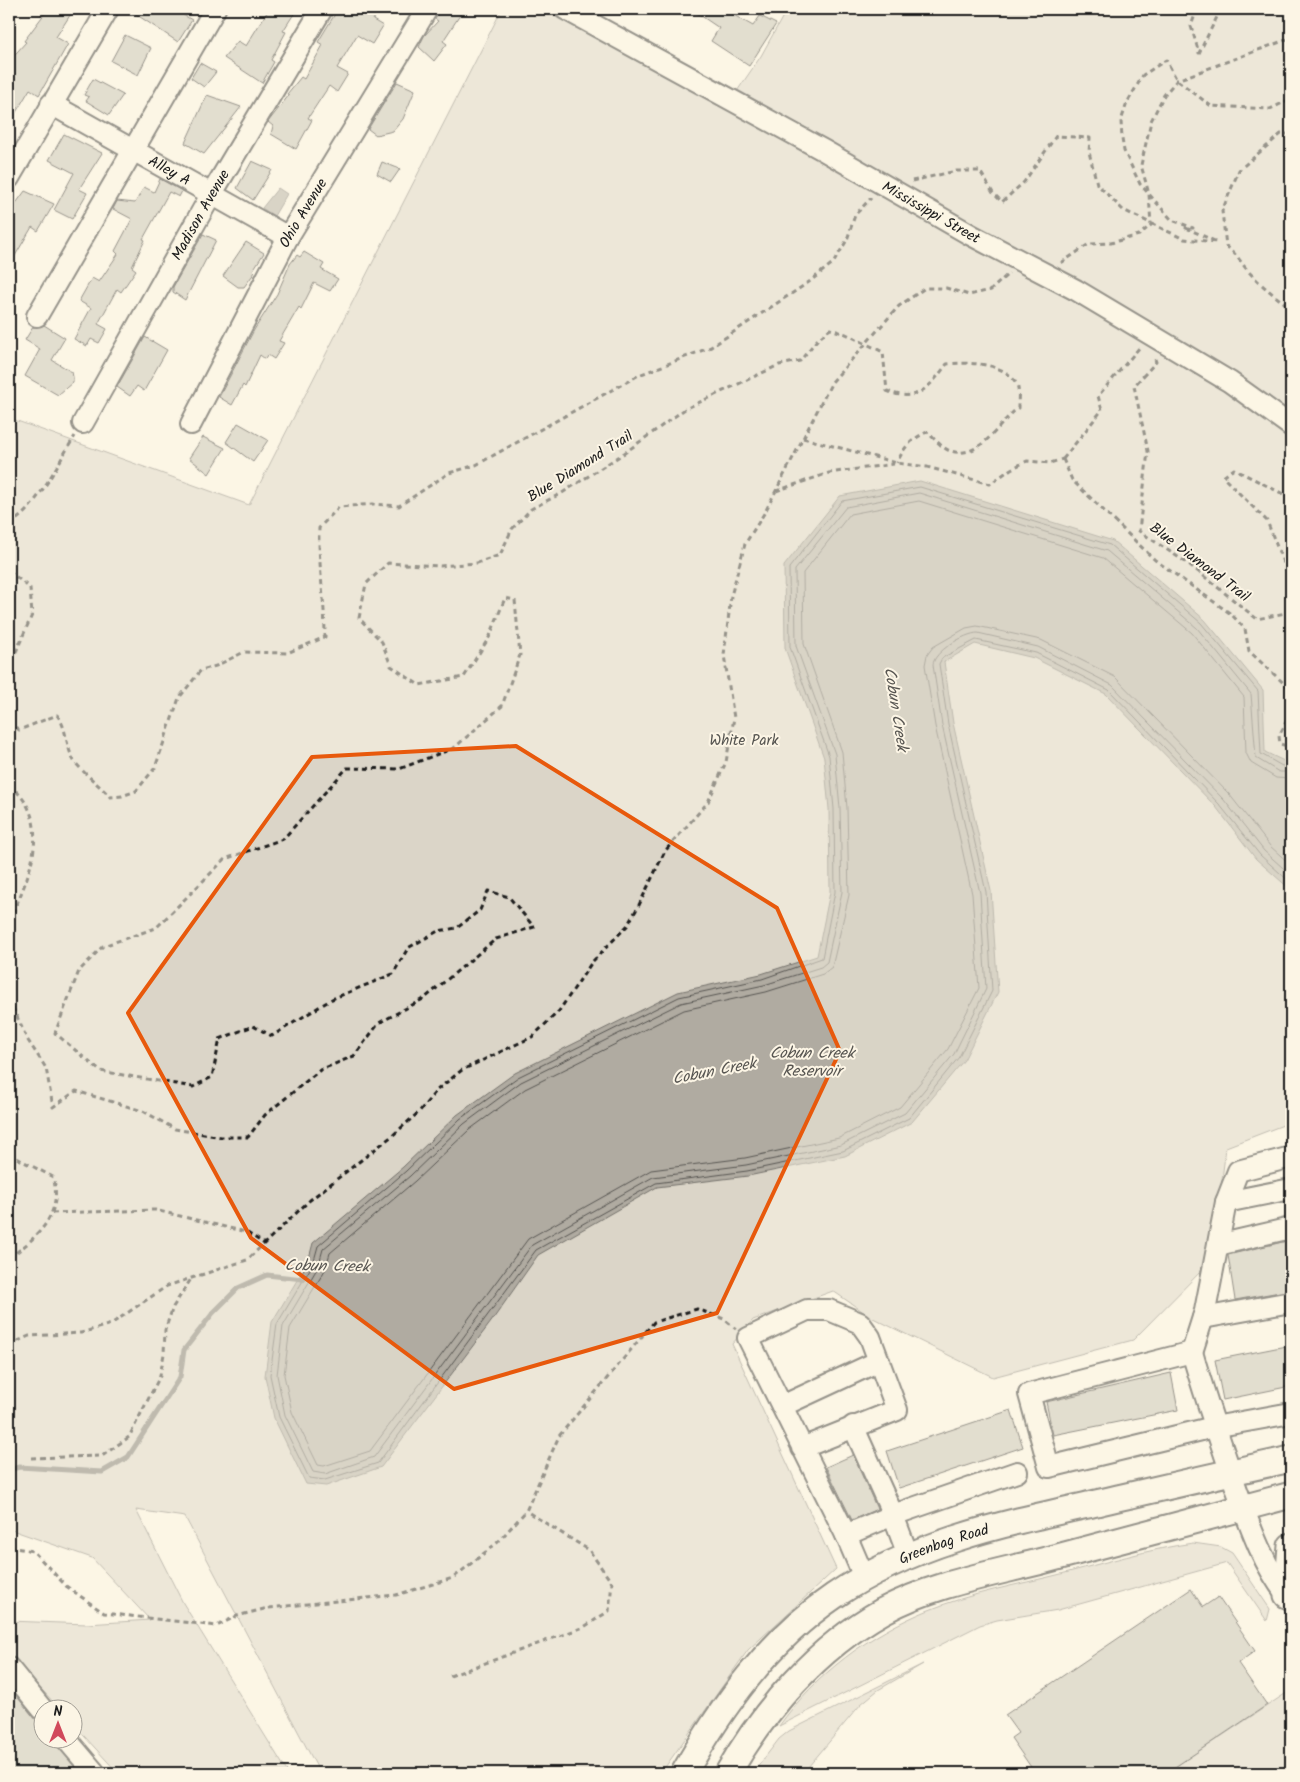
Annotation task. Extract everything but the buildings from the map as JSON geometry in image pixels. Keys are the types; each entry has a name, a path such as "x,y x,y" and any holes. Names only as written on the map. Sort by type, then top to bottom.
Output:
{"main road":[{"name":"Greenbag Road","path":"684,1773 730,1700 761,1661 802,1621 833,1597 864,1577 908,1555 943,1542 1012,1522 1291,1458"},
{"path":"728,1773 752,1733 806,1669 840,1639 884,1610 952,1585 1291,1495"},
{"path":"1289,1598 1291,1546"}],"street":[{"path":"9,178 108,9"},
{"path":"38,316 215,9"},
{"name":"Madison Avenue","path":"84,423 211,195 322,9"},
{"name":"Ohio Avenue","path":"191,424 288,237 428,9"},
{"name":"Mississippi Street","path":"565,9 823,150 971,235 1046,273 1181,351 1237,387 1291,426"},
{"name":"Alley A","path":"51,104 288,237"},
{"path":"1289,1598 1279,1586 1243,1507 1214,1427 1192,1352 1203,1318 1226,1202 1238,1171 1291,1158"},
{"path":"1226,1202 1291,1189"},
{"path":"1218,1245 1291,1228"},
{"path":"1203,1318 1291,1302"},
{"path":"802,1448 897,1410 870,1337 860,1323 829,1310 806,1310 748,1338 802,1448 846,1535 864,1577"},
{"path":"1192,1352 1029,1394 1049,1466 1214,1427 1291,1413"},
{"path":"782,1406 879,1362"},
{"path":"853,1426 893,1515 908,1555"},
{"path":"846,1535 893,1515 1017,1472"},
{"path":"9,1668 35,1700"},
{"path":"75,1750 95,1773"}],"path":[{"path":"1196,9 1191,26 1199,53 1221,9"},
{"path":"1151,225 1149,194 1142,165 1151,121 1164,95 1177,80 1291,38"},
{"path":"9,721 19,730 57,715 64,724 64,738 74,762 99,783 110,797 136,791 155,768 179,698 201,670 216,666 244,652 287,653 325,637 324,601 318,560 319,528 339,507 373,504 399,506 449,473 476,465 638,375 711,346 809,282 834,262 848,240 855,215 864,203 885,186 896,182 917,180 956,171 980,171 993,193 1002,202 1024,182 1056,136 1090,138 1089,152 1097,184 1123,210 1151,225 1184,239 1217,242 1186,228 1193,228 1172,220 1140,184 1124,150 1121,121 1127,103 1143,75 1166,60 1177,80 1211,106 1270,109 1291,99"},
{"path":"1291,134 1280,134 1239,170 1222,211 1226,246 1259,283 1291,308"},
{"path":"1046,273 1089,244 1111,243 1138,235 1151,225"},
{"path":"9,1345 29,1336 81,1333 111,1324 167,1286 247,1260 310,1200 392,1136 419,1112 437,1090 462,1070 532,1037 559,1011 592,962 626,926 639,905 665,851 708,802 726,762 734,718 724,655 731,596 745,544 776,491 832,382 899,306 925,288 946,288 969,295 991,290 1023,260"},
{"name":"Blue Diamond Trail","path":"9,999 27,1039 46,1068 53,1106 76,1091 143,1111 175,1129 221,1138 248,1137 265,1115 320,1070 354,1056 378,1023 425,998 496,939 534,927 509,897 488,891 480,910 457,928 438,931 408,948 393,974 332,999 272,1036 253,1026 220,1039 212,1077 193,1087 100,1072 55,1033 79,971 103,946 156,928 225,859 283,839 347,768 399,769 454,748 502,706 520,655 515,600 504,598 490,636 464,677 419,685 391,666 382,642 359,618 366,584 388,563 440,566 478,564 500,555 512,529 531,509 562,493 623,454 685,409 779,365 800,361 817,340 830,329 846,334 882,352 887,391 900,396 926,390 947,364 971,362 1006,372 1018,388 1018,408 1006,417 992,436 973,450 948,450 927,432 913,439 904,447 897,463"},
{"path":"802,438 897,463 927,467 990,484 1011,469 1027,461 1050,463 1063,459 1102,410 1098,396 1141,346 1146,347"},
{"name":"Blue Diamond Trail","path":"1154,355 1156,362 1134,386 1148,451 1139,531 1190,565 1257,619 1290,612 1291,609"},
{"path":"9,524 28,510 37,499 84,423"},
{"path":"1063,459 1072,480 1154,560 1231,614 1245,630 1249,651 1291,690"},
{"path":"776,491 829,473 897,463"},
{"path":"1291,498 1234,469 1223,477 1267,521 1291,582"},
{"path":"9,571 30,588 32,615 9,668"},
{"path":"1291,712 1279,736 1280,744 1291,747"},
{"path":"9,785 23,796 33,818 35,850 23,892 9,921"},
{"path":"9,1154 53,1177 56,1199 52,1213 34,1240 9,1258"},
{"path":"52,1213 155,1210 246,1232 263,1243"},
{"path":"31,1458 102,1456 129,1437 160,1376 164,1354 165,1330 172,1307 191,1278"},
{"path":"9,1546 33,1551 66,1586 104,1613 217,1626 237,1616 268,1608 396,1596 453,1578 498,1542 526,1511 559,1436 654,1322 697,1309 724,1319 748,1338"},
{"path":"450,1676 584,1627 609,1611 612,1583 589,1550 526,1511"}],"highlighted area":[{"path":"516,746 777,908 840,1051 717,1313 454,1389 251,1238 128,1013 312,757"}],"green space":[{"name":"White Park","path":"502,9 569,9 731,100 761,56 787,9 1291,9 1291,1122 1226,1147 1212,1260 1133,1340 993,1377 871,1317 833,1291 753,1320 732,1344 836,1569 748,1650 661,1773 320,1773 185,1517 136,1510 183,1603 288,1773 118,1773 82,1734 82,1700 52,1700 9,1655 9,1621 87,1624 150,1620 92,1558 9,1529 9,418 249,505"},
{"path":"1193,1543 1221,1547 1232,1553 1270,1609 1267,1621 1227,1563 1058,1610 997,1620 980,1625 779,1726 810,1689 845,1658 885,1631 929,1610 978,1594 1143,1553"},
{"path":"923,1664 878,1690 861,1704 803,1773 753,1773 779,1739 789,1731"},
{"path":"1291,1690 1291,1763 1270,1773 1166,1773"}],"water":[{"path":"278,188 287,194 274,216 262,208"},
{"name":"Cobun Creek Reservoir","path":"920,481 1113,541 1205,620 1263,690 1265,752 1284,761 1291,760 1291,890 1256,859 1216,807 1106,694 1034,658 975,644 944,662 953,723 991,891 998,992 964,1060 912,1122 845,1156 748,1176 657,1187 538,1255 491,1322 381,1467 326,1486 306,1484 274,1418 265,1376 272,1322 308,1262 313,1243 403,1167 457,1115 515,1073 678,992 761,974 817,956 830,892 829,809 824,758 785,648 784,566 840,496"}],"waterway":[{"name":"Cobun Creek","path":"9,1470 19,1467 102,1472 128,1457 180,1377 184,1350 213,1313 238,1288 267,1275 303,1279"}]}
